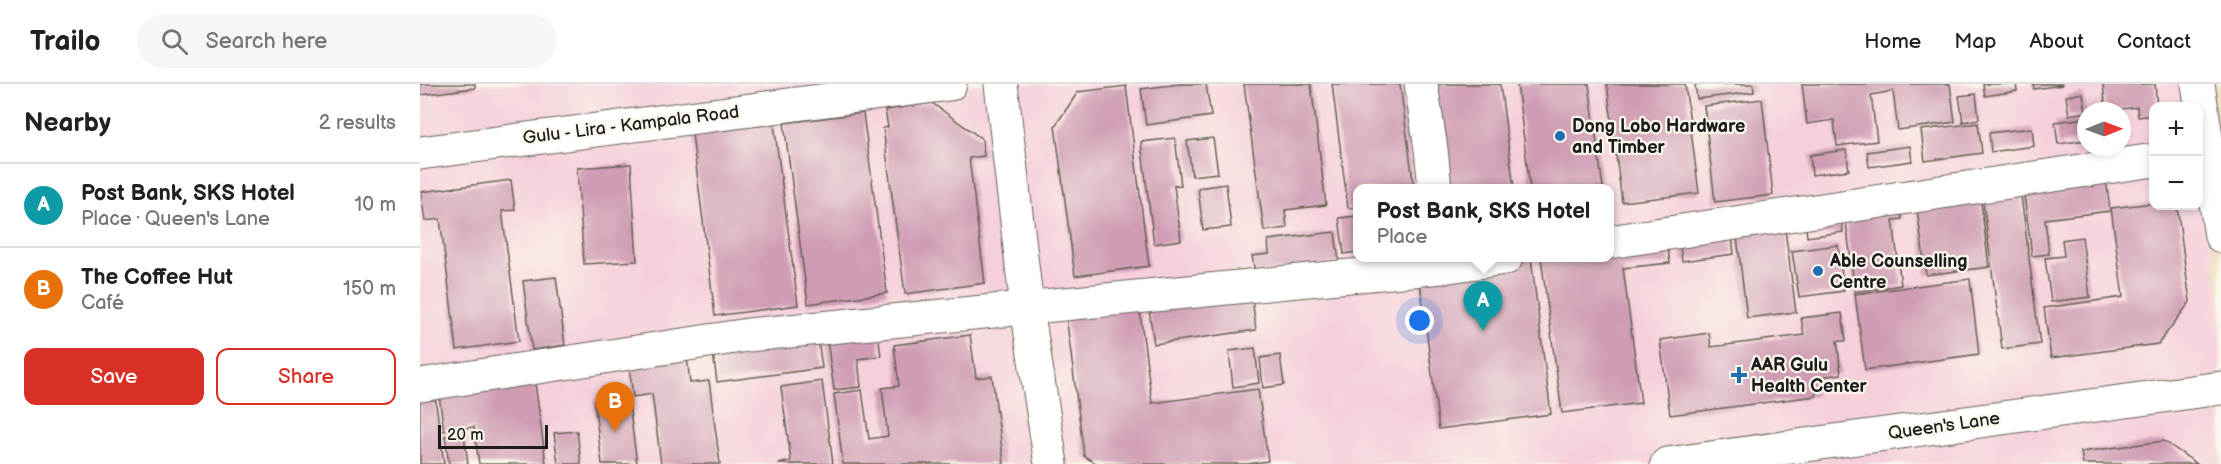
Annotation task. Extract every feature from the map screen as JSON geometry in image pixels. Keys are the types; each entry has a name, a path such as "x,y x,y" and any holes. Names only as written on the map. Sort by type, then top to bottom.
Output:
{"street":[{"name":"Gulu - Lira - Kampala Road","path":"420,153 950,84"},
{"path":"1001,84 1027,308 1051,464"},
{"path":"1421,84 1434,184"},
{"path":"2198,84 2199,102"},
{"path":"2203,153 2221,237"},
{"path":"1614,241 2149,161"},
{"path":"420,385 748,335 1027,308 1442,262"},
{"name":"Queen's Lane","path":"1667,464 2221,388"}],"shaded area":[{"path":"420,84 2186,84 2189,102 2149,102 2149,210 2203,210 2203,190 2221,308 2221,464 420,464"}],"building":[{"path":"420,84 475,84 475,88 420,95"},
{"path":"1179,84 1206,84 1211,116 1146,125 1141,89"},
{"path":"1244,84 1311,84 1326,205 1285,210 1287,228 1264,231"},
{"path":"1332,84 1400,84 1413,184 1353,184 1353,207 1348,208"},
{"path":"1431,84 1500,84 1513,184 1444,184"},
{"name":"Dong Lobo Hardware and Timber","path":"1517,84 1589,84 1602,184 1530,184"},
{"path":"1607,84 1685,84 1699,193 1622,202"},
{"path":"1695,84 1753,84 1754,92 1697,99"},
{"path":"1802,84 1950,84 1955,122 1898,130 1893,91 1871,95 1877,141 1837,146 1834,120 1807,124"},
{"path":"1983,84 2016,84 2017,91 1985,96"},
{"path":"2033,84 2062,84 2062,85 2034,89"},
{"path":"2103,84 2155,84 2157,102 2149,102 2149,116 2138,117 2137,107 2131,108 2131,102 2105,102"},
{"path":"1126,86 1149,266 1075,276 1055,126 1078,92"},
{"path":"2083,93 2084,102 2077,102 2077,114 2069,115 2066,96"},
{"path":"1976,94 1979,119 1963,122 1959,96"},
{"path":"1762,99 1773,195 1715,202 1704,106"},
{"path":"932,103 982,139 984,156 969,158 985,283 905,294 883,128 888,127 885,110"},
{"path":"863,113 887,293 808,304 784,123"},
{"path":"2077,119 2077,141 2058,144 2055,122"},
{"path":"1978,123 1982,153 1925,161 1921,130"},
{"path":"774,124 798,305 715,316 692,134"},
{"path":"2032,128 2034,146 1991,152 1989,133"},
{"path":"1175,138 1181,185 1174,186 1181,240 1154,244 1141,142"},
{"path":"1213,138 1218,173 1192,176 1187,141"},
{"path":"1910,146 1912,161 1869,167 1867,152"},
{"path":"1846,150 1849,170 1812,175 1810,155"},
{"path":"631,164 637,261 584,264 577,168"},
{"path":"2105,169 2110,211 2045,219 2049,254 2032,256 2022,180"},
{"path":"511,180 515,210 502,211 519,341 457,350 440,219 425,221 421,192"},
{"path":"2019,180 2040,344 2002,349 1981,185"},
{"path":"1226,184 1231,227 1203,230 1198,188"},
{"path":"1979,186 1989,267 1926,275 1915,194"},
{"path":"1900,199 1902,219 1893,220 1901,285 1855,292 1844,206"},
{"path":"2149,204 2149,210 2178,210 2190,302 2158,344 2051,358 2044,308 2123,297 2111,208"},
{"path":"1840,207 1843,232 1807,237 1804,211"},
{"path":"1783,214 1796,312 1747,318 1735,221"},
{"path":"1353,216 1353,253 1344,254 1339,218"},
{"path":"1664,219 1670,263 1623,268 1641,403 1562,413 1542,262 1614,262 1614,254"},
{"path":"1730,219 1734,254 1682,261 1677,226"},
{"path":"1335,232 1339,262 1255,273 1252,256 1269,254 1268,240"},
{"path":"2082,237 2090,297 2051,302 2045,258 2064,256 2062,240"},
{"name":"Able Counselling Centre","path":"1838,245 1844,291 1799,297 1792,251"},
{"path":"1418,262 1532,262 1551,414 1439,429"},
{"path":"556,277 565,345 532,350 523,281"},
{"path":"1970,279 1979,354 1865,370 1855,294"},
{"path":"1251,289 1256,330 1154,344 1148,303"},
{"path":"1139,305 1152,403 1258,389 1268,461 1247,464 1097,464 1084,456 1066,315"},
{"name":"AAR Gulu Health Center","path":"1842,313 1846,341 1837,341 1841,374 1814,378 1816,396 1670,415 1660,340 1709,333 1711,347 1804,335 1801,318"},
{"path":"878,333 881,356 858,359 861,387 834,390 827,340"},
{"path":"970,335 976,378 992,376 1004,464 843,464 834,394 862,390 869,439 888,436 882,388 899,386 894,345"},
{"path":"818,339 822,368 717,382 713,353"},
{"path":"1255,348 1259,383 1233,387 1229,351"},
{"path":"1280,355 1284,385 1263,388 1260,358"},
{"path":"687,357 690,383 709,381 720,464 661,464 652,394 633,397 629,365"},
{"path":"822,381 833,464 778,464 791,461 781,387"},
{"path":"535,382 546,464 479,464 474,427 444,431 439,395"},
{"path":"435,396 444,464 420,464 420,398"},
{"path":"628,396 637,464 602,464 594,401"},
{"path":"577,431 581,464 558,464 554,433"},
{"path":"464,434 468,464 449,464 445,436"},
{"path":"2164,441 2197,464 2083,464 2081,452"}],"place":[{"name":"Dong Lobo Hardware and Timber","path":"1560,136"},
{"name":"Able Counselling Centre","path":"1818,271"},
{"name":"Post Bank, SKS Hotel","path":"1483,331"},
{"name":"AAR Gulu Health Center","path":"1739,375"},
{"name":"The Coffee Hut","path":"615,432"}]}
